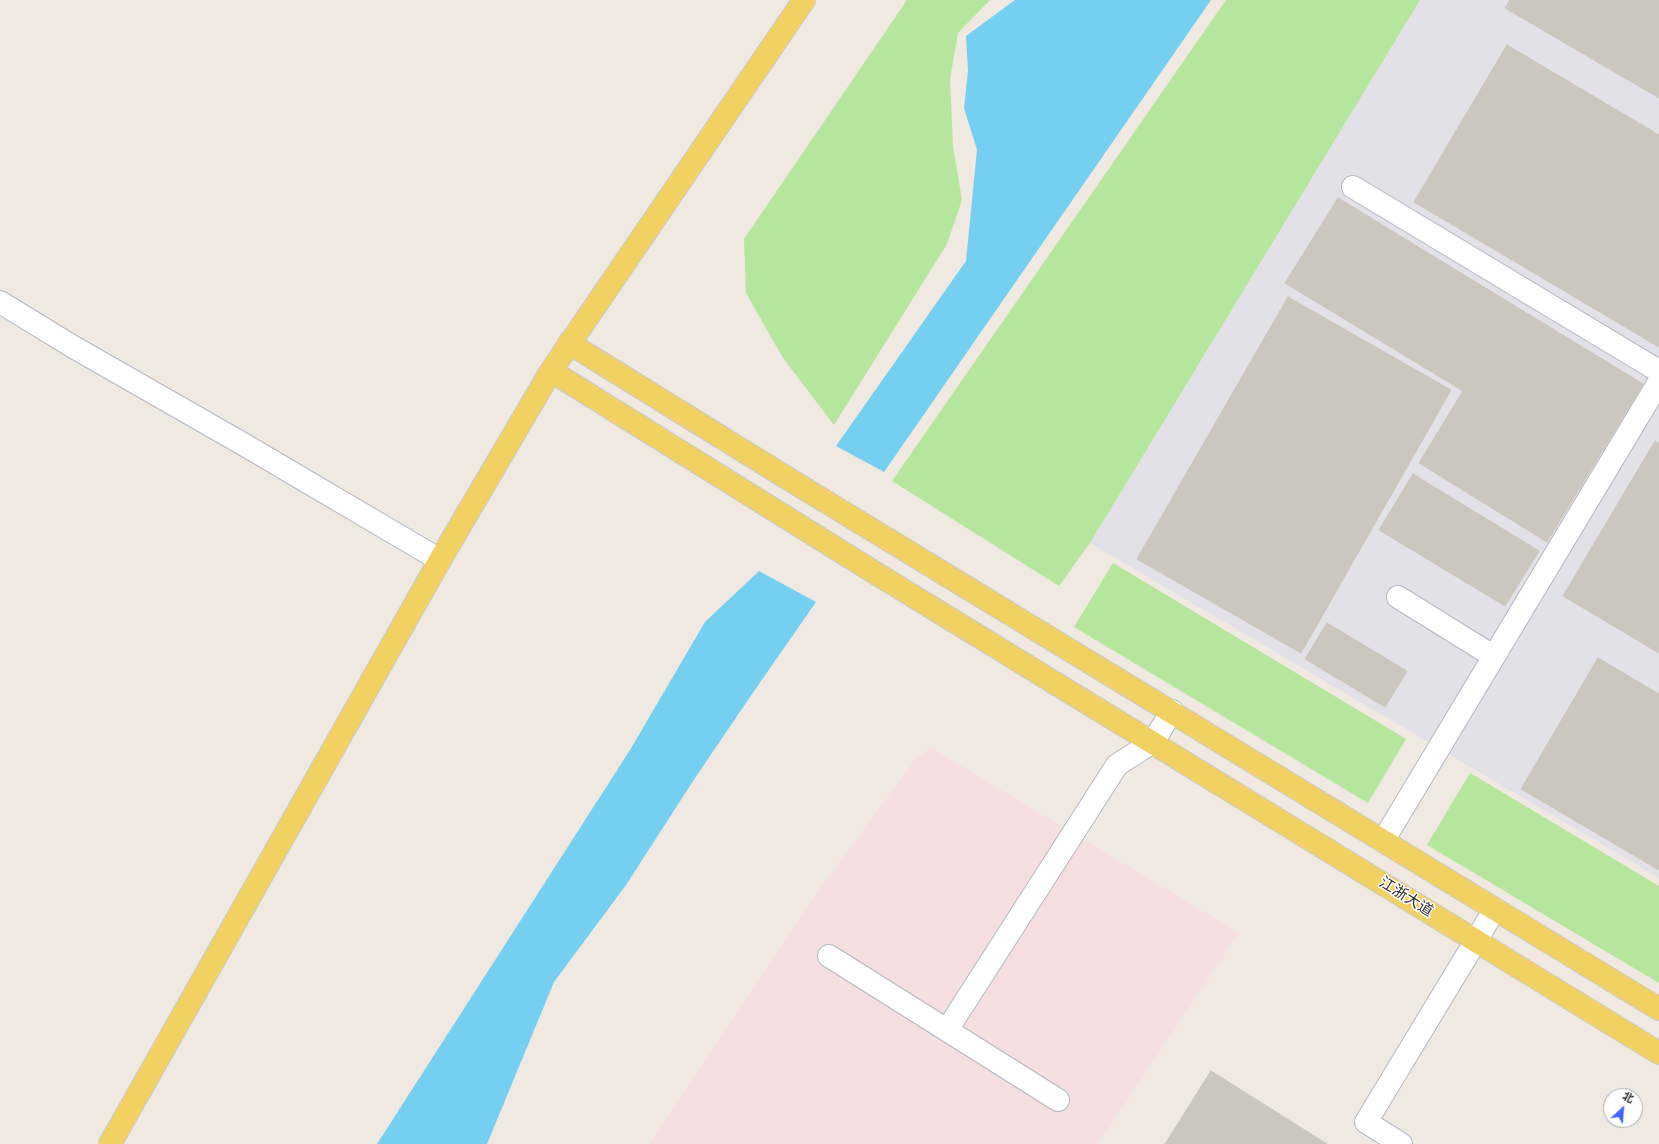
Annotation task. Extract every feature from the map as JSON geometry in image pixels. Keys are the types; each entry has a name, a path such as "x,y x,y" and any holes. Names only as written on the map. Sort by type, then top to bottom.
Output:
{"main road":[{"path":"110,1144 440,560 551,371 804,0"},
{"path":"569,343 787,478 1172,711 1659,1009"},
{"name":"江浙大道","path":"551,371 877,574 1659,1053"}],"street":[{"path":"1353,188 1659,371"},
{"path":"0,302 70,345 243,444 440,560"},
{"path":"1383,840 1659,382"},
{"path":"1398,596 1493,656"},
{"path":"947,1030 1117,764 1153,742 1172,711"},
{"path":"1401,1144 1366,1122 1496,909"},
{"path":"829,956 1058,1100"}],"shaded area":[{"path":"1420,0 1659,0 1659,878 1090,543"},
{"path":"930,747 1239,933 1098,1144 649,1144 813,898 914,761"}],"green space":[{"path":"907,0 990,0 958,33 950,79 953,146 962,200 947,244 834,425 783,358 746,293 744,239"},
{"path":"1226,0 1420,0 1090,543 1059,586 892,481"},
{"path":"1113,563 1406,739 1368,803 1074,627"},
{"path":"1470,773 1659,886 1659,983 1427,845"}],"water":[{"path":"1015,0 1211,0 884,472 836,446 966,261 977,150 964,108 968,71 966,36"},
{"path":"759,571 816,602 695,778 626,885 554,982 487,1144 377,1144 630,750 705,622"}],"building":[{"path":"1510,0 1659,0 1659,98 1505,8"},
{"path":"1507,45 1659,135 1659,347 1414,202"},
{"path":"1338,198 1643,384 1547,542 1419,463 1463,391 1285,283"},
{"path":"1288,297 1451,390 1301,653 1137,559"},
{"path":"1655,441 1659,444 1659,653 1563,596"},
{"path":"1413,474 1539,551 1505,606 1379,530"},
{"path":"1327,623 1407,671 1385,707 1305,659"},
{"path":"1598,658 1659,694 1659,870 1521,789"},
{"path":"1211,1071 1327,1144 1165,1144"}]}
